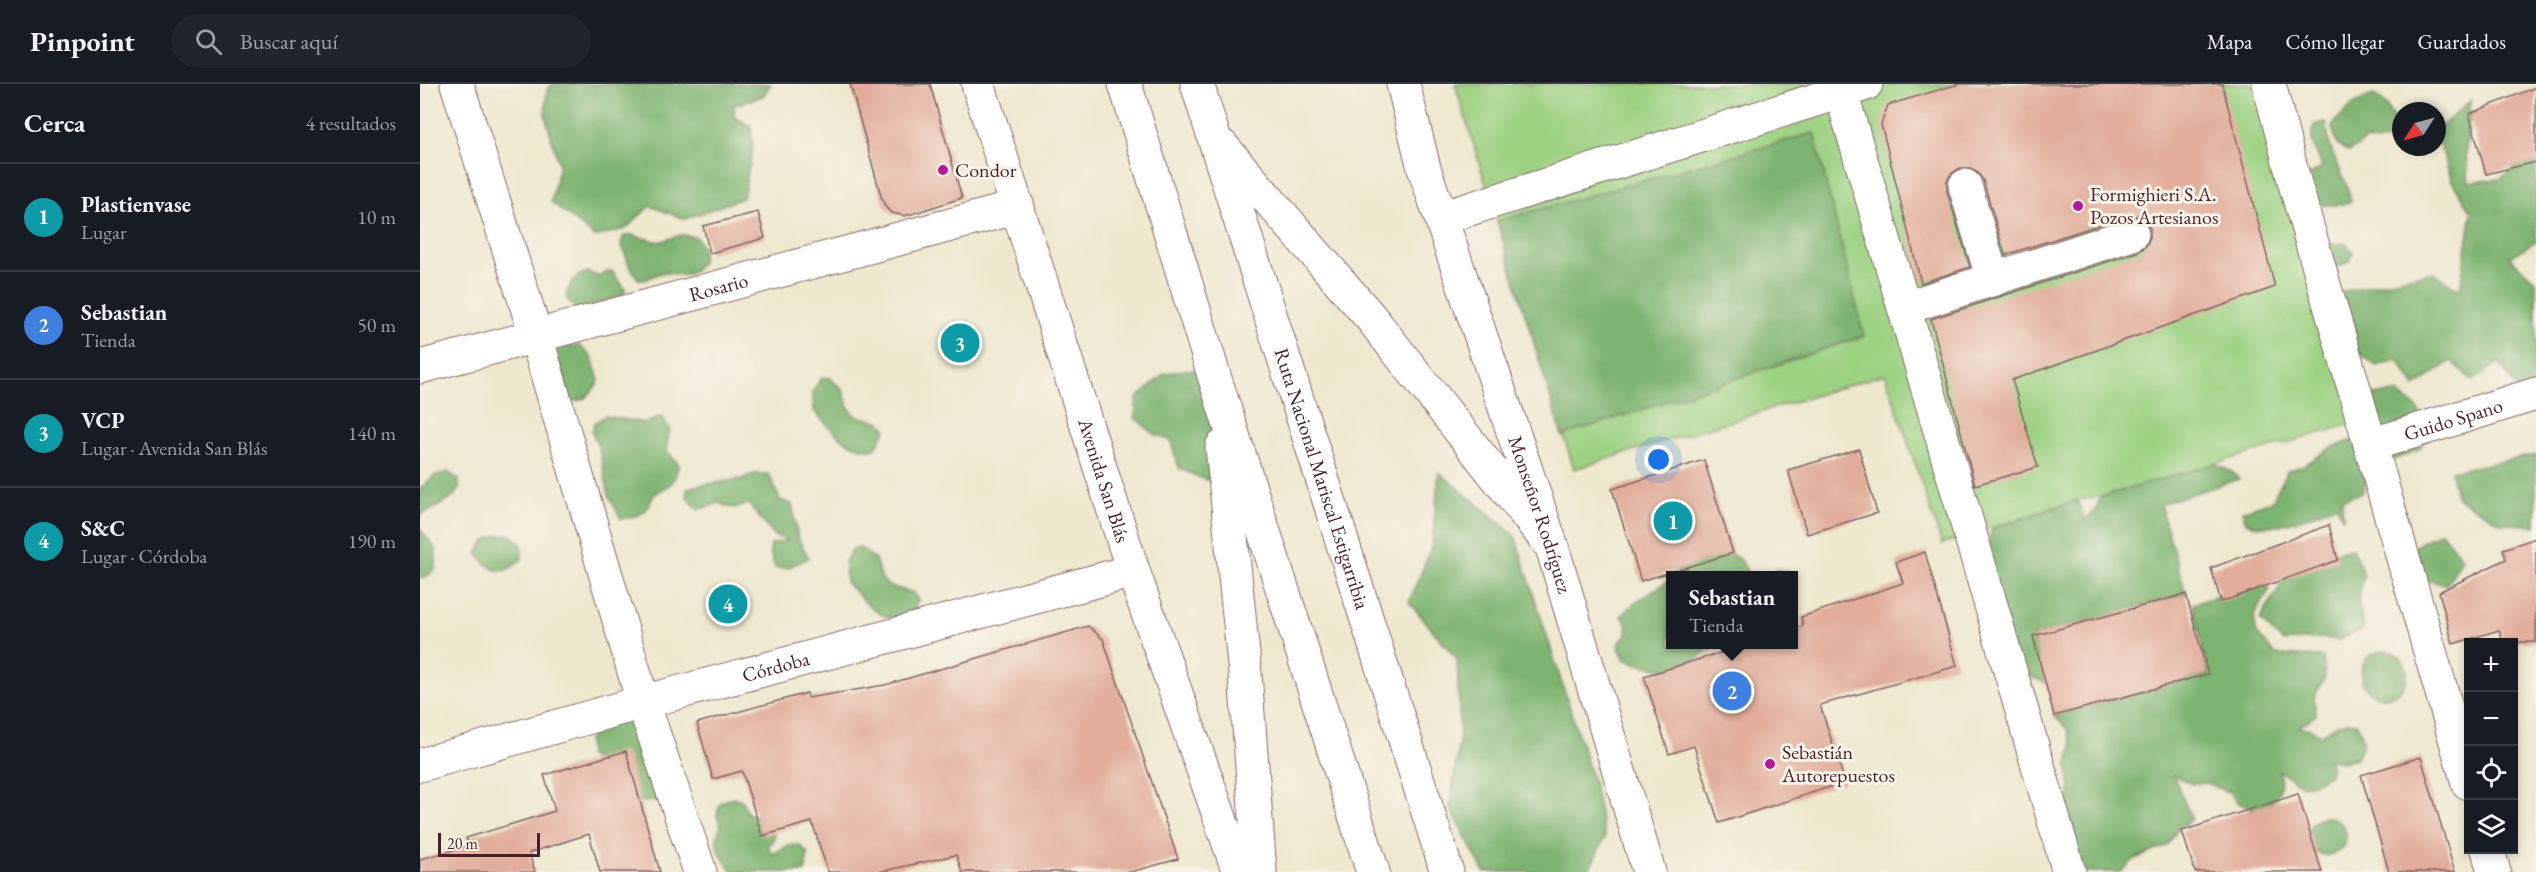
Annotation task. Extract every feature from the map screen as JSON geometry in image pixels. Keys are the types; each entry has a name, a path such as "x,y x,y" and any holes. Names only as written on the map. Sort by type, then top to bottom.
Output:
{"main road":[{"path":"457,84 536,336 643,702 700,872"},
{"name":"Avenida San Blás","path":"978,84 1133,571 1239,872"},
{"path":"1125,84 1216,382 1373,872"},
{"name":"Ruta Nacional Mariscal Estigarribia","path":"1197,84 1447,872"},
{"name":"Monseñor Rodríguez","path":"1391,84 1422,158"},
{"name":"Monseñor Rodríguez","path":"1403,84 1422,158 1552,547 1649,872"},
{"path":"2269,84 2295,184 2464,766"},
{"path":"1442,218 1854,88 1904,308 2069,872"},
{"path":"1214,137 1372,319 1552,547"},
{"path":"1965,186 1993,280"},
{"name":"Rosario","path":"420,366 1018,207"},
{"path":"1904,308 2132,234"},
{"path":"1216,382 1245,674 1260,872"},
{"name":"Guido Spano","path":"2370,445 2536,394"},
{"name":"Córdoba","path":"420,765 643,702 1133,571"},
{"path":"2489,854 2494,872"}],"green space":[{"path":"553,84 771,84 763,96 734,105 734,117 751,126 753,147 743,198 685,219 650,206 625,229 595,237 551,202 559,165 545,114 547,89"},
{"path":"1455,84 2275,84 2355,423 2100,497 2077,500 1942,544 1885,374 1574,469"},
{"path":"2374,95 2386,105 2392,116 2392,135 2390,139 2376,142 2366,140 2349,152 2337,145 2332,127 2350,107"},
{"path":"2471,100 2466,154 2469,182 2500,179 2536,154 2536,241 2509,257 2536,281 2536,389 2523,398 2499,362 2473,381 2451,361 2415,387 2398,360 2376,366 2354,348 2339,292 2433,272 2460,290 2472,212 2452,181 2444,156 2446,156 2446,122"},
{"path":"2326,122 2334,158 2346,183 2351,202 2337,205 2301,205 2295,184 2322,167 2313,146 2312,135 2316,124"},
{"path":"1814,133 1864,336 1562,436 1497,221"},
{"path":"631,235 659,242 681,235 696,237 703,249 702,262 685,275 661,273 647,279 638,279 629,265 621,243 624,236"},
{"path":"2346,243 2353,253 2349,262 2321,274 2313,246"},
{"path":"612,271 625,289 624,295 577,310 566,298 570,285 578,276 587,272 600,277 604,272"},
{"path":"579,345 592,358 599,381 583,399 558,400 545,359 561,348"},
{"path":"1196,370 1230,476 1205,480 1179,468 1170,440 1154,434 1135,418 1137,398 1164,374"},
{"path":"829,377 843,390 849,408 856,416 881,422 886,429 875,449 857,447 849,443 834,432 814,411 813,391 821,379"},
{"path":"2399,393 2418,409 2428,435 2420,449 2377,467 2357,396"},
{"path":"605,416 646,423 661,416 670,429 666,450 679,465 673,482 653,496 642,514 621,519 609,496 599,448 592,432 594,423"},
{"path":"2354,440 2371,470 2362,493 2342,499 2343,519 2337,505 2280,525 2257,526 2246,523 2242,511 2272,501 2288,470 2303,466 2329,449"},
{"path":"2536,455 2536,526 2501,523 2456,497 2451,471"},
{"path":"2214,464 2232,472 2239,479 2160,504 2186,594 2033,636 2046,683 2011,669 1987,547 1992,529 2077,500 2085,520 2097,508 2100,497"},
{"path":"448,472 459,480 459,489 451,499 420,516 420,489 434,476"},
{"path":"1439,472 1515,536 1593,781 1605,837 1588,872 1484,872 1450,808 1460,736 1457,659 1409,602 1432,546"},
{"path":"753,474 769,474 780,500 792,504 798,539 809,558 787,568 775,568 770,552 771,544 789,540 774,536 748,503 734,508 719,503 698,510 687,497 687,489 694,486 741,479"},
{"path":"420,529 436,549 436,568 426,577 420,578"},
{"path":"2441,532 2462,558 2447,585 2422,579 2402,553"},
{"path":"497,535 511,535 522,545 522,559 503,571 493,569 477,553 485,541"},
{"path":"861,548 875,560 882,579 888,586 914,593 918,600 908,620 889,618 881,614 866,603 846,582 845,562 853,549"},
{"path":"2352,548 2364,575 2358,600 2364,629 2339,640 2319,638 2283,642 2260,620 2291,573 2311,561"},
{"path":"1729,553 1741,560 1747,571 1678,571 1684,560"},
{"path":"1666,583 1666,649 1710,649 1679,668 1655,668 1625,660 1618,645 1628,632 1626,622 1621,616 1635,602"},
{"path":"2259,583 2270,589 2254,615 2256,632 2275,655 2323,657 2325,677 2314,697 2316,715 2299,727 2311,729 2321,736 2337,725 2346,722 2356,723 2361,732 2363,744 2356,758 2341,762 2330,760 2330,774 2317,782 2304,786 2279,771 2281,783 2278,794 2264,806 2254,808 2245,806 2236,800 2229,790 2228,792 2208,783 2192,784 2173,775 2192,819 2185,823 2186,825 2179,826 2168,845 2135,859 2120,872 2074,872 2065,815 2070,791 2068,764 2072,745 2068,730 2054,716 2208,674 2193,604"},
{"path":"1736,649 1763,649 1767,660 1742,660"},
{"path":"2384,651 2400,658 2407,674 2400,690 2384,697 2368,690 2361,674 2368,658"},
{"path":"624,719 638,733 638,739 645,738 674,783 657,801 632,802 604,764 589,756 588,740 604,725"},
{"path":"732,797 742,800 747,813 760,819 770,828 775,836 768,847 773,854 787,846 800,845 808,854 805,872 732,872 717,846 721,826 717,816 720,803"},
{"path":"2327,817 2340,823 2346,836 2340,849 2327,855 2314,849 2308,836 2314,823"}],"building":[{"path":"850,84 930,84 962,198 905,216 891,213 881,196"},
{"name":"Formighieri S.A. Pozos Artesianos","path":"1958,84 2222,84 2275,287 2012,380 2038,467 1975,485 1931,319 2138,252 2146,246 2150,237 2150,228 2144,220 2136,216 2127,216 2005,255 1983,180 1970,168 1960,168 1951,174 1947,181 1947,191 1970,267 1921,283 1881,124 1888,105"},
{"path":"2536,87 2536,162 2486,174 2469,114"},
{"path":"758,212 765,238 710,253 703,226"},
{"path":"1859,449 1877,513 1807,534 1788,470"},
{"path":"1704,460 1733,553 1674,571 1666,571 1666,573 1641,581 1612,489"},
{"path":"2329,525 2338,560 2221,602 2211,568"},
{"path":"2536,538 2536,642 2518,642 2518,638 2502,638 2499,630 2473,638 2464,638 2464,641 2453,644 2439,592 2506,559 2503,549"},
{"path":"1925,552 1957,666 1820,705 1845,782 1719,823 1694,746 1669,754 1644,676 1733,649 1798,649 1798,628 1803,626 1801,617 1903,583 1896,562"},
{"path":"2186,594 2208,674 2054,716 2033,636"},
{"path":"1088,626 1103,639 1178,859 1131,872 962,872 956,855 879,872 828,872 812,822 762,836 742,771 713,779 697,723 807,693 808,698 885,685"},
{"path":"626,751 660,872 600,872 589,834 529,853 535,872 420,872 420,859 469,846 466,838 555,811 544,775"},
{"path":"2421,757 2455,872 2389,872 2361,775"},
{"path":"2298,794 2322,872 2195,872 2182,831"}],"place":[{"name":"Condor","path":"943,170"},
{"name":"Formighieri S.A. Pozos Artesianos","path":"2078,206"},
{"name":"VCP","path":"960,343"},
{"name":"Plastienvase","path":"1673,521"},
{"name":"S&C","path":"728,604"},
{"name":"Sebastian","path":"1732,691"},
{"name":"Sebastián Autorepuestos","path":"1770,764"}]}
